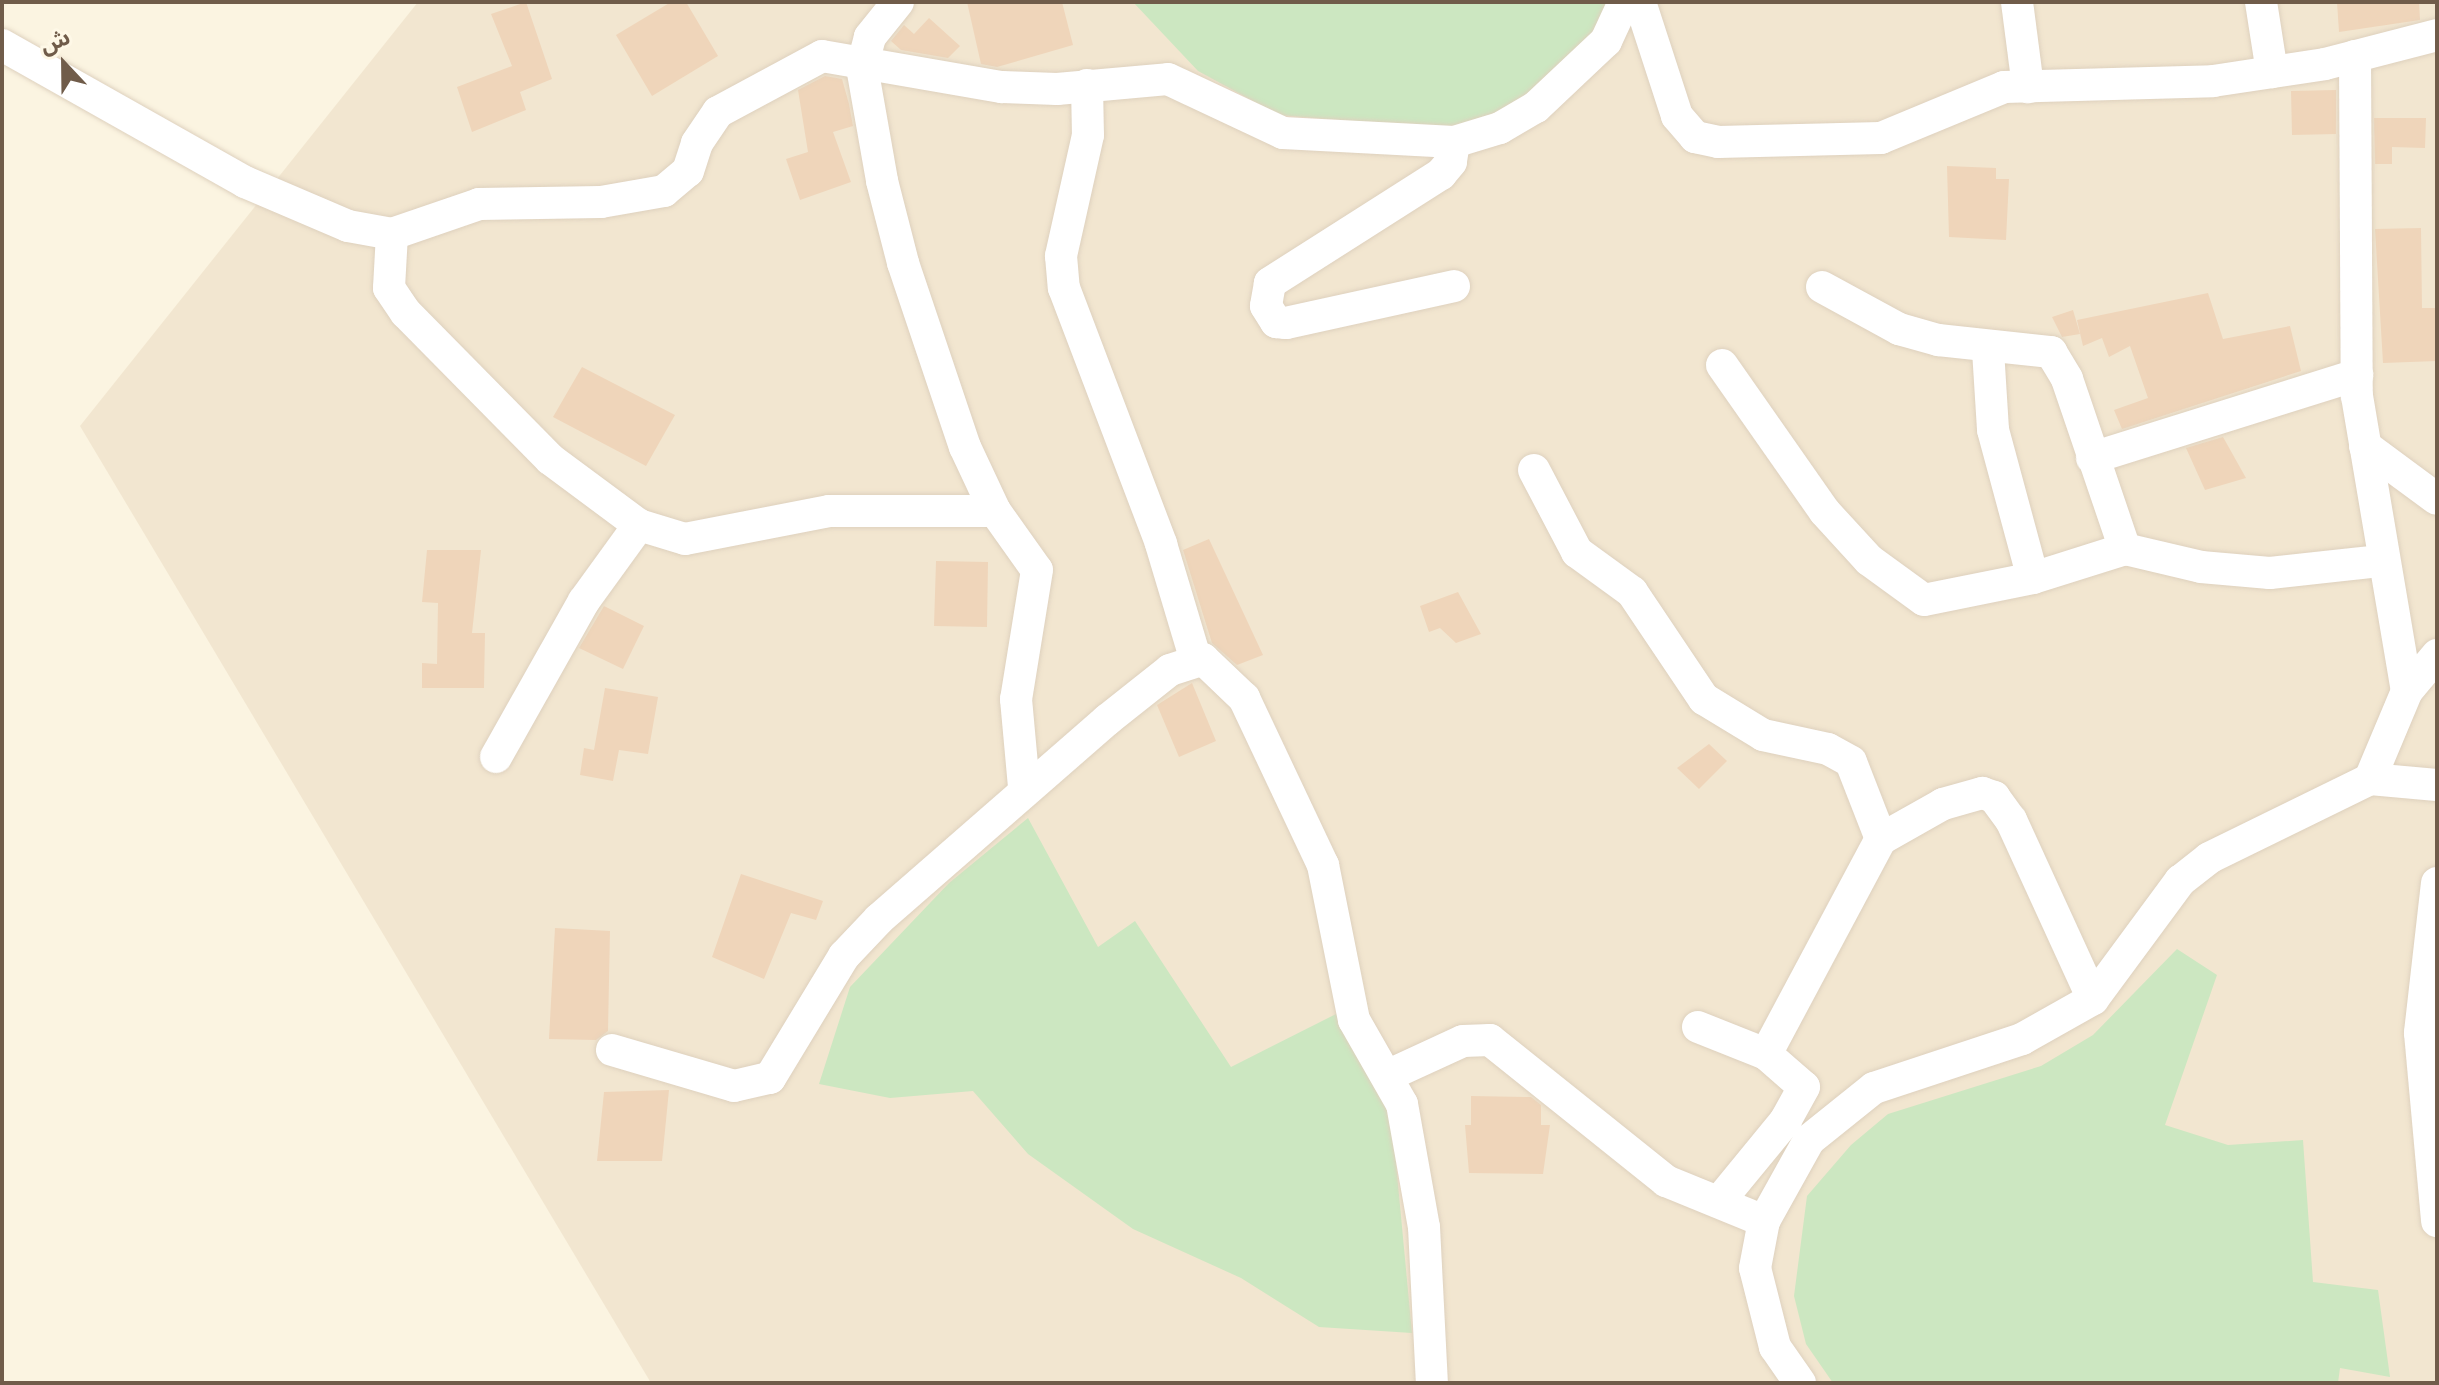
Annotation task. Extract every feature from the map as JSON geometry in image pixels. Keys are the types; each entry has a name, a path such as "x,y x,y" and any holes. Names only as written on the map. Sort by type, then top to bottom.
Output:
{"street":[{"path":"898,2 870,37 862,67 903,263 965,447 995,511 1037,570 1016,699 1024,787"},
{"path":"2,45 282,200 348,226 392,234 479,204 601,202 664,191 688,171 706,127 731,100 811,59 1002,87 1168,79 1283,133 1454,142 1500,128 1536,107 1606,41 1624,2"},
{"path":"1640,2 1677,116 1695,137 1752,143 1881,138 1987,92 2028,87 2213,81 2355,56 2437,35"},
{"path":"2017,2 2028,87"},
{"path":"2261,2 2272,72"},
{"path":"2355,56 2357,375 2381,561 2407,691"},
{"path":"1087,85 1088,135 1060,272 1084,351 1161,544 1195,657 1239,690 1323,865 1354,1020 1389,1075 1412,1140 1432,1383"},
{"path":"1454,142 1451,162 1441,174 1270,283 1266,306 1276,322 1286,323 1454,286"},
{"path":"392,234 389,288 406,313 550,459 639,525 685,539 829,511 995,511"},
{"path":"1822,287 1899,329 1988,350 2051,352 2067,379 2125,549"},
{"path":"1988,350 1993,430 2033,578"},
{"path":"1722,365 1825,512 1911,596 1933,599 2033,578 2125,549 2201,567 2270,573 2381,561"},
{"path":"2092,458 2357,375"},
{"path":"2365,446 2437,499"},
{"path":"1534,470 1577,552 1632,592 1704,699 1763,735 1828,749 1851,762 1881,839"},
{"path":"496,757 584,601 639,525"},
{"path":"2370,779 2407,691 2437,655"},
{"path":"612,1050 734,1086 770,1078 844,956 1024,787 1195,657"},
{"path":"1800,1383 1775,1347 1759,1294 1756,1248 1764,1221 1809,1140 1848,1105 1874,1088 2022,1039 2093,999 2180,881 2199,866 2370,779 2437,785"},
{"path":"1766,1054 1881,839 1943,804 1982,793 1994,797 2011,820 2093,999"},
{"path":"2436,1201 2420,1033 2437,883"},
{"path":"1698,1027 1766,1054 1803,1083 1803,1093 1721,1199"},
{"path":"1389,1075 1463,1041 1490,1040 1666,1181 1721,1199 1764,1221"}],"shaded area":[{"path":"418,2 2437,2 2437,1383 651,1383 80,426"}],"green space":[{"path":"1133,2 1620,2 1613,26 1531,96 1460,130 1279,115 1198,71"},
{"path":"1028,818 1098,947 1135,921 1231,1067 1338,1013 1390,1099 1412,1333 1319,1327 1241,1278 1133,1229 1028,1154 973,1091 890,1098 819,1084 850,987 949,883"},
{"path":"2177,949 2217,975 2165,1125 2228,1145 2303,1140 2313,1282 2378,1290 2390,1377 2340,1368 2338,1383 1833,1383 1806,1344 1794,1296 1807,1196 1851,1145 1888,1114 2041,1066 2093,1035"}],"building":[{"path":"526,2 552,79 520,92 526,110 472,132 457,87 512,66 491,14"},
{"path":"671,2 686,2 718,56 652,96 616,35"},
{"path":"967,2 1062,2 1073,45 997,67 981,64"},
{"path":"2337,2 2419,2 2420,20 2339,32"},
{"path":"929,18 960,46 948,58 901,50 891,41 904,25 914,34"},
{"path":"825,76 842,79 849,104 853,126 833,132 851,182 800,200 786,159 808,152 798,90"},
{"path":"2336,90 2336,134 2292,135 2291,91"},
{"path":"2374,118 2426,118 2425,148 2392,147 2392,164 2375,164"},
{"path":"1947,166 1996,168 1996,179 2009,179 2006,240 1949,237"},
{"path":"2421,228 2422,308 2437,308 2437,361 2383,363 2375,229"},
{"path":"2208,293 2223,339 2290,326 2301,371 2122,429 2114,410 2148,398 2130,346 2109,357 2102,338 2083,346 2077,320"},
{"path":"2073,310 2080,334 2062,337 2052,317"},
{"path":"582,367 675,415 646,466 553,417"},
{"path":"2223,437 2246,478 2205,490 2186,448"},
{"path":"1209,539 1263,655 1237,665 1212,643 1183,550"},
{"path":"427,550 481,550 472,633 485,633 484,688 422,688 422,663 437,664 438,603 422,602"},
{"path":"936,561 988,562 987,627 934,626"},
{"path":"1458,592 1481,634 1456,643 1440,628 1429,632 1420,606"},
{"path":"604,606 644,626 623,669 579,648"},
{"path":"1192,683 1216,741 1179,757 1157,705"},
{"path":"605,688 658,697 648,754 619,750 613,781 580,775 584,748 594,750"},
{"path":"1709,744 1727,761 1699,789 1677,768"},
{"path":"741,874 823,901 816,920 791,913 764,979 712,957"},
{"path":"555,928 610,931 608,1031 596,1040 549,1039"},
{"path":"669,1090 662,1161 597,1161 604,1092"},
{"path":"1471,1096 1531,1097 1541,1105 1541,1125 1550,1125 1543,1174 1469,1173 1465,1125 1471,1125"}]}
